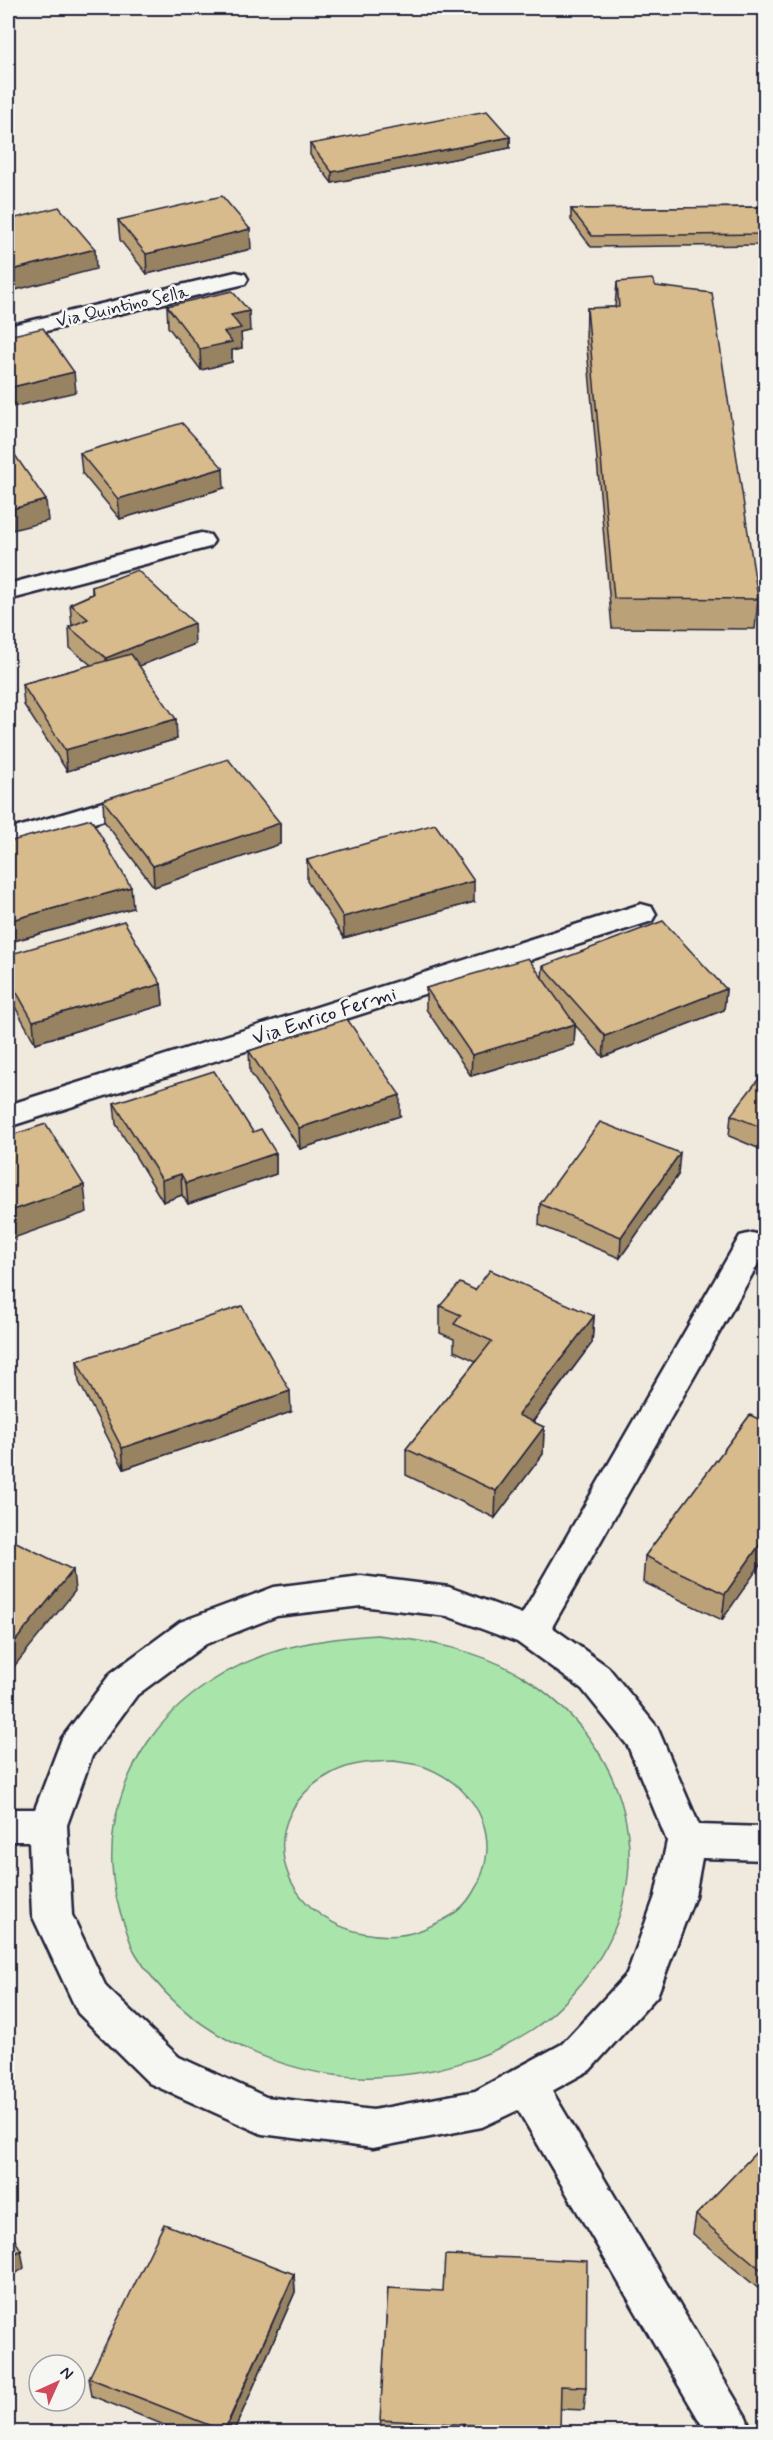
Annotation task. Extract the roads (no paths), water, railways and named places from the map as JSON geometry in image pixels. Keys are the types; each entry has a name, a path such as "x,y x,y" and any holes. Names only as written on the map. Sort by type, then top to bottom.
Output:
{"street":[{"name":"Via Quintino Sella","path":"8,333 236,279"},
{"path":"8,591 201,541"},
{"path":"8,840 174,790"},
{"name":"Via Enrico Fermi","path":"8,1116 641,914"},
{"path":"530,1632 752,1245"},
{"path":"361,1591 449,1602 530,1632 595,1678 644,1738 686,1841 675,1896 643,1984 576,2057 482,2108 373,2129 262,2115 164,2070 92,2000 52,1915 48,1825 75,1749 124,1684 192,1634 274,1602 361,1591"},
{"path":"8,1825 48,1825"},
{"path":"686,1841 765,1844"},
{"path":"526,2085 730,2433"}]}
